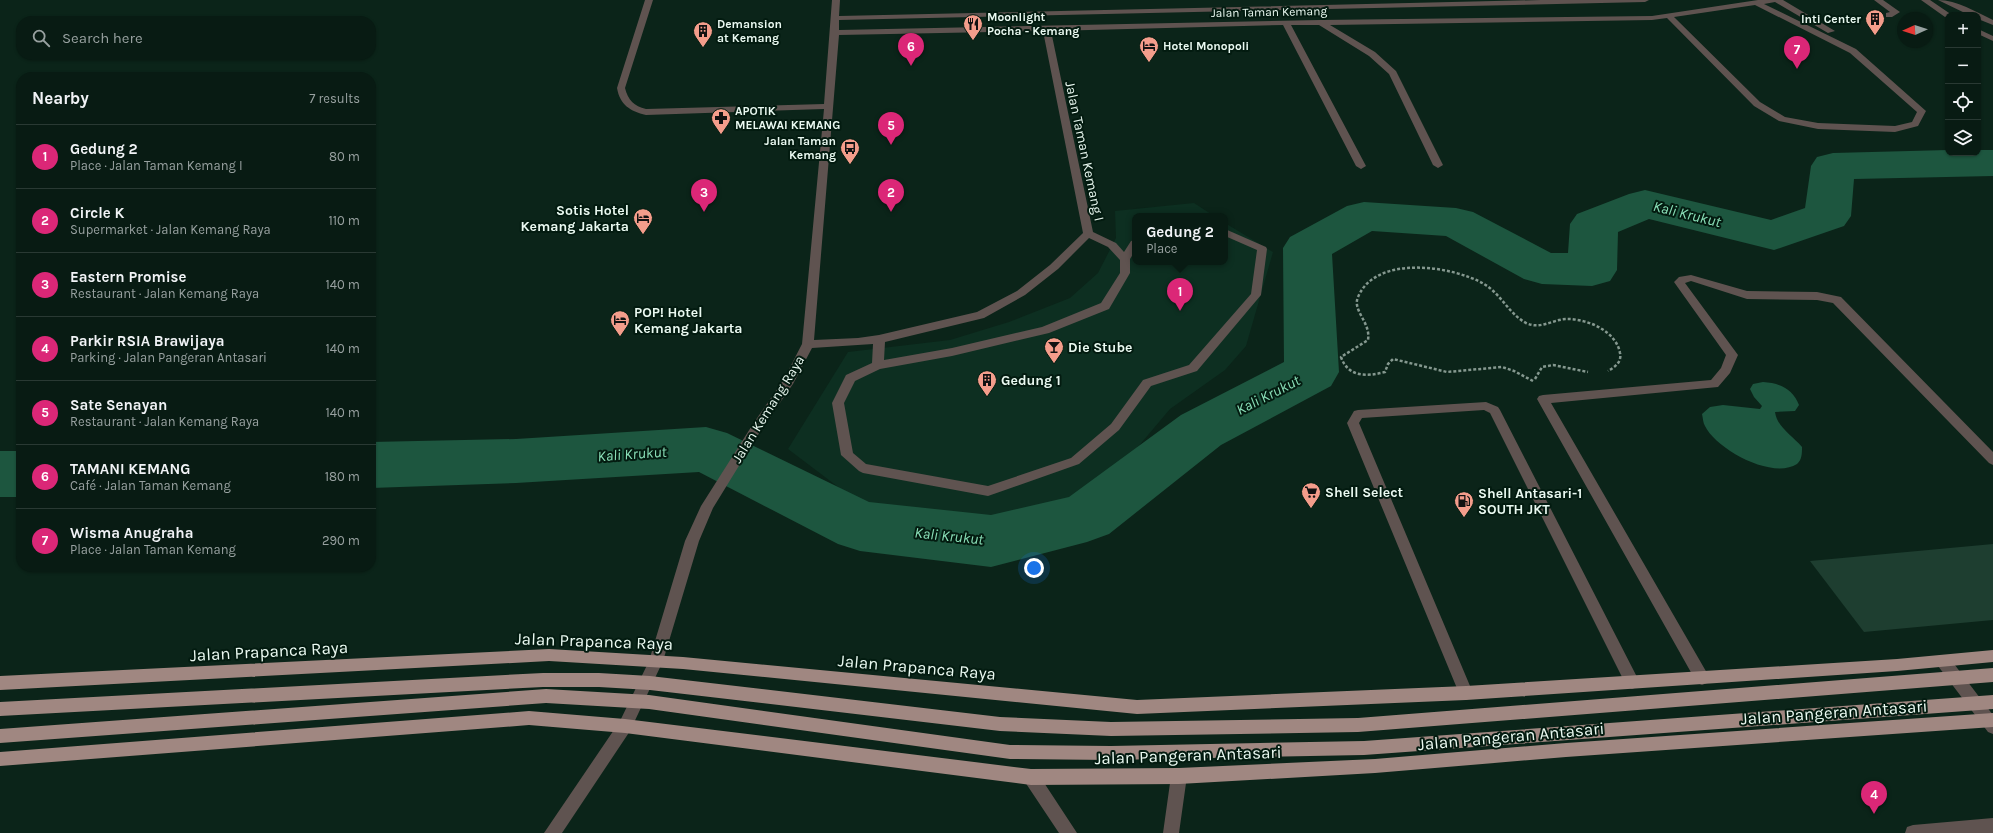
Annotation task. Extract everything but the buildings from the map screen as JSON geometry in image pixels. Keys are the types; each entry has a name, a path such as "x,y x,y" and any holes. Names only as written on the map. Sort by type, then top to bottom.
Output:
{"main road":[{"name":"Jalan Prapanca Raya","path":"0,683 549,655 656,661 1137,707 1466,693"},
{"path":"1466,693 1702,678 1943,661 1993,656"},
{"path":"0,709 543,680 599,680 650,683 1000,724 1111,729 1358,725 1993,675"},
{"path":"0,736 546,696 649,702 1010,752 1119,752 1364,748 1993,702"},
{"path":"0,759 529,718 625,726 1031,777"},
{"name":"Jalan Pangeran Antasari","path":"1031,777 1179,776 1375,766 1903,725 1991,723"}],"street":[{"path":"649,0 621,88 622,97 634,110 646,112 829,106"},
{"name":"Jalan Kemang Raya","path":"552,833 625,726 656,661 692,541 707,506 756,427 789,381 808,344 835,33 836,0"},
{"path":"1308,0 1320,23 1372,54 1393,73 1438,166"},
{"name":"Jalan Taman Kemang","path":"836,18 1645,0"},
{"path":"1775,0 1831,31"},
{"name":"Jalan Taman Kemang","path":"835,33 1670,16 1775,0"},
{"path":"1878,0 1896,12 1889,15"},
{"path":"1925,0 1945,14"},
{"path":"1942,0 1968,12"},
{"path":"1670,16 1757,104 1782,119 1826,126 1896,129 1915,124 1922,111 1853,52 1757,3"},
{"path":"1168,11 1173,25"},
{"path":"1981,17 1993,23"},
{"path":"1286,23 1361,166"},
{"name":"Jalan Taman Kemang I","path":"808,344 858,342 879,339 980,315 1021,293 1054,267 1088,234 1046,28"},
{"path":"1981,33 1993,39"},
{"path":"1132,248 1125,259 1125,273 1105,306 1045,330 952,352 878,365 850,378 838,403 847,455 863,468 988,491 1075,461 1115,427 1146,383 1193,368 1256,295 1262,249 1228,233"},
{"path":"1088,234 1112,245 1125,259"},
{"path":"1702,678 1543,399 1714,384 1726,370 1732,355 1679,282 1683,278 1691,278 1747,295 1820,297 1837,300 1993,460"},
{"path":"878,365 879,339"},
{"path":"1466,693 1353,423 1358,414 1486,406 1494,410 1632,682"},
{"path":"1943,661 1991,723"},
{"path":"1170,833 1179,776"},
{"path":"1031,777 1068,833"},
{"path":"1913,833 1993,826"}],"path":[{"path":"1590,373 1553,365 1542,367 1533,381 1512,369 1502,367 1488,367 1468,372 1448,372 1424,368 1405,361 1393,359 1388,364 1385,372 1375,376 1356,373 1345,367 1341,357 1348,350 1362,345 1368,340 1369,331 1358,311 1357,299 1365,286 1380,275 1393,270 1435,268 1459,273 1484,283 1500,296 1519,319 1529,325 1540,327 1560,319 1594,324 1609,334 1619,345 1621,357 1616,367 1606,372"}],"shaded area":[{"path":"1194,203 1209,213 1132,213 1132,265 1228,265 1228,225 1273,252 1246,346 1225,370 1170,409 1099,493 1069,509 1011,516 916,514 854,499 788,449 848,352 950,340 1009,322 1070,298 1098,273 1116,238 1115,211"},
{"path":"1763,382 1780,385 1785,388 1793,395 1799,405 1795,411 1775,412 1776,417 1782,427 1802,447 1799,462 1786,468 1774,468 1746,460 1720,444 1711,435 1704,423 1702,414 1710,407 1723,405 1760,409 1762,406 1754,397 1750,389 1753,384"},
{"path":"1993,544 1993,620 1864,632 1810,561"}],"waterway":[{"name":"Kali Krukut","path":"376,465 516,461 706,449 860,526 991,541 1087,517 1201,430 1312,372 1307,248 1364,216 1456,222 1542,268 1592,270 1594,224 1645,204 1774,235 1827,216 1833,166 1993,163"},
{"name":"Kali Krukut","path":"0,474 16,474"}],"place":[{"name":"Inti Center","path":"1875,36"},
{"name":"Moonlight Pocha - Kemang","path":"973,41"},
{"name":"Demansion at Kemang","path":"703,48"},
{"name":"Hotel Monopoli","path":"1149,63"},
{"name":"TAMANI KEMANG","path":"911,66"},
{"name":"Wisma Anugraha","path":"1797,69"},
{"name":"APOTIK MELAWAI KEMANG","path":"721,135"},
{"name":"Sate Senayan","path":"891,145"},
{"name":"Jalan Taman Kemang","path":"850,165"},
{"name":"Eastern Promise","path":"704,212"},
{"name":"Circle K","path":"891,212"},
{"name":"Sotis Hotel Kemang Jakarta","path":"643,235"},
{"name":"Gedung 2","path":"1180,311"},
{"name":"POP! Hotel Kemang Jakarta","path":"620,337"},
{"name":"Die Stube","path":"1054,364"},
{"name":"Gedung 1","path":"987,397"},
{"name":"Shell Select","path":"1311,509"},
{"name":"Shell Antasari-1 SOUTH JKT","path":"1464,518"},
{"name":"Parkir RSIA Brawijaya","path":"1874,814"}]}
